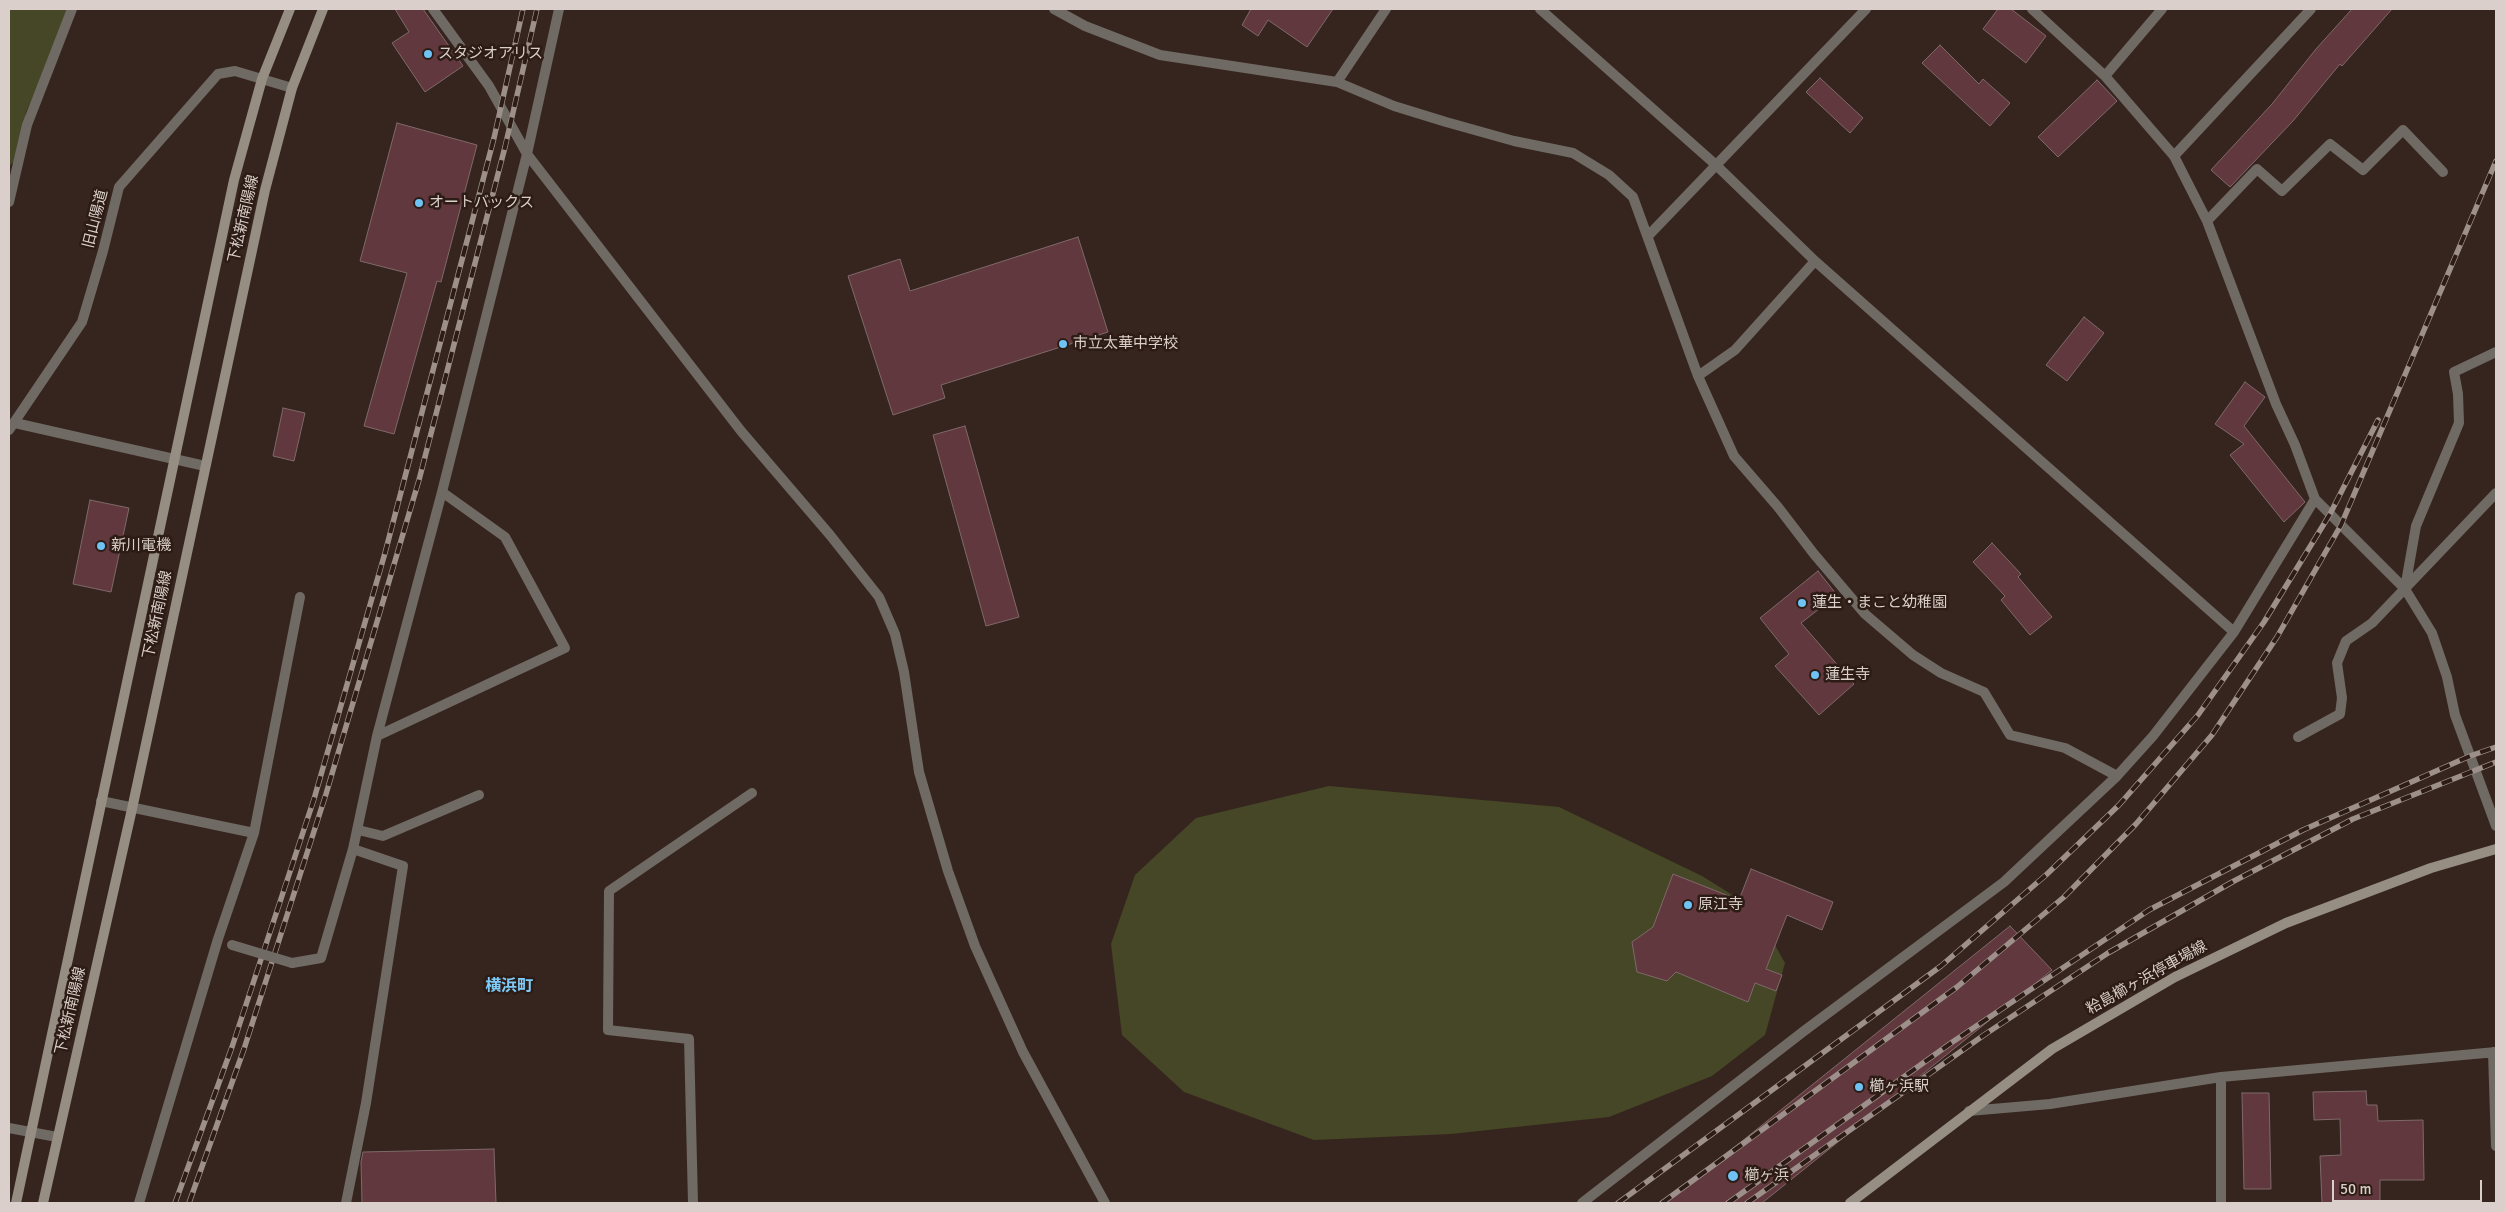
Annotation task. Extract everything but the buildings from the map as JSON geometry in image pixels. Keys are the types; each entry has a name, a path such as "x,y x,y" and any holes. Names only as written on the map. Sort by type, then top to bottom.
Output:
{"main road":[{"name":"下松新南陽線","path":"16,1203 234,180 262,79 290,9"},
{"name":"下松新南陽線","path":"43,1203 132,809 265,190 292,88 323,9"},
{"name":"粭島櫛ヶ浜停車場線","path":"1850,1203 1892,1173 1969,1111 2052,1049 2174,978 2286,923 2431,868 2496,849"}],"street":[{"path":"9,202 27,125 72,9"},
{"path":"433,9 489,86 527,154 741,431 830,535 878,597 897,643 919,772 948,871 972,936 1024,1052 1105,1203"},
{"path":"218,939 292,964 321,958 358,830 377,736 442,492 527,154 559,9"},
{"path":"1054,9 1085,26 1160,55 1337,82 1394,106 1446,122 1514,141 1573,153 1609,175 1633,197 1698,376 1734,456 1865,614 1913,655 1941,673 1984,692 2010,735 2065,748 2117,776"},
{"path":"1337,82 1386,9"},
{"path":"1540,9 1716,165 1816,261 2234,632"},
{"path":"1648,236 1866,9"},
{"path":"2032,9 2105,76 2174,156 2207,221 2276,404 2295,445 2315,499 2405,589 2432,633 2447,677 2455,715 2496,826"},
{"path":"2105,76 2162,9"},
{"path":"2174,156 2311,9"},
{"name":"旧山陽道","path":"12,427 82,322 103,252 119,186 218,74 234,71 292,88"},
{"path":"2207,221 2257,169 2282,191 2330,144 2363,170 2403,130 2443,172"},
{"path":"1698,376 1735,350 1816,261"},
{"path":"2405,589 2416,526 2460,423 2454,372 2496,352"},
{"path":"12,427 205,466"},
{"path":"377,736 565,648 505,537 442,492"},
{"path":"2298,737 2340,714 2342,698 2337,663 2346,641 2372,623 2496,493"},
{"path":"1582,1203 1804,1031 2004,882 2117,776 2153,736 2234,632 2315,499"},
{"path":"139,1203 218,939 254,833 300,597"},
{"path":"693,1203 689,1039 608,1030 609,891 752,793"},
{"path":"358,830 383,836 479,794"},
{"path":"101,801 254,833"},
{"path":"346,1203 366,1102 403,866 353,849"},
{"path":"1969,1111 2050,1104 2221,1077 2495,1052 2496,1146"},
{"path":"2221,1077 2221,1203"},
{"path":"9,1128 57,1137"}],"green space":[{"path":"9,9 73,9 26,112 17,159 9,166"},
{"path":"1329,786 1559,807 1702,876 1755,909 1785,963 1765,1035 1712,1076 1609,1117 1451,1134 1314,1140 1184,1092 1122,1035 1111,944 1135,875 1196,818"}],"railway":[{"path":"175,1203 232,1047 314,799 385,553 494,138 523,9"},
{"path":"189,1203 244,1049 326,794 419,480 505,147 537,9"},
{"path":"1662,1203 1957,987 2064,897 2136,824 2212,735 2277,637 2341,525 2496,161"},
{"path":"1618,1203 1941,966 2046,875 2119,805 2198,715 2264,622 2330,514 2378,420"},
{"path":"1728,1203 1951,1043 2149,910 2303,830 2470,756 2496,747"},
{"path":"1747,1203 1984,1035 2108,953 2234,881 2353,819 2496,762"}],"place":[{"name":"スタジオアリス","path":"428,54"},
{"name":"オートバックス","path":"419,203"},
{"name":"市立太華中学校","path":"1063,344"},
{"name":"新川電機","path":"101,546"},
{"name":"蓮生・まこと幼稚園","path":"1802,603"},
{"name":"蓮生寺","path":"1815,675"},
{"name":"原江寺","path":"1688,905"},
{"name":"櫛ヶ浜駅","path":"1859,1087"},
{"name":"櫛ヶ浜","path":"1733,1176"}],"district":[{"name":"横浜町","path":"509,987"}]}
